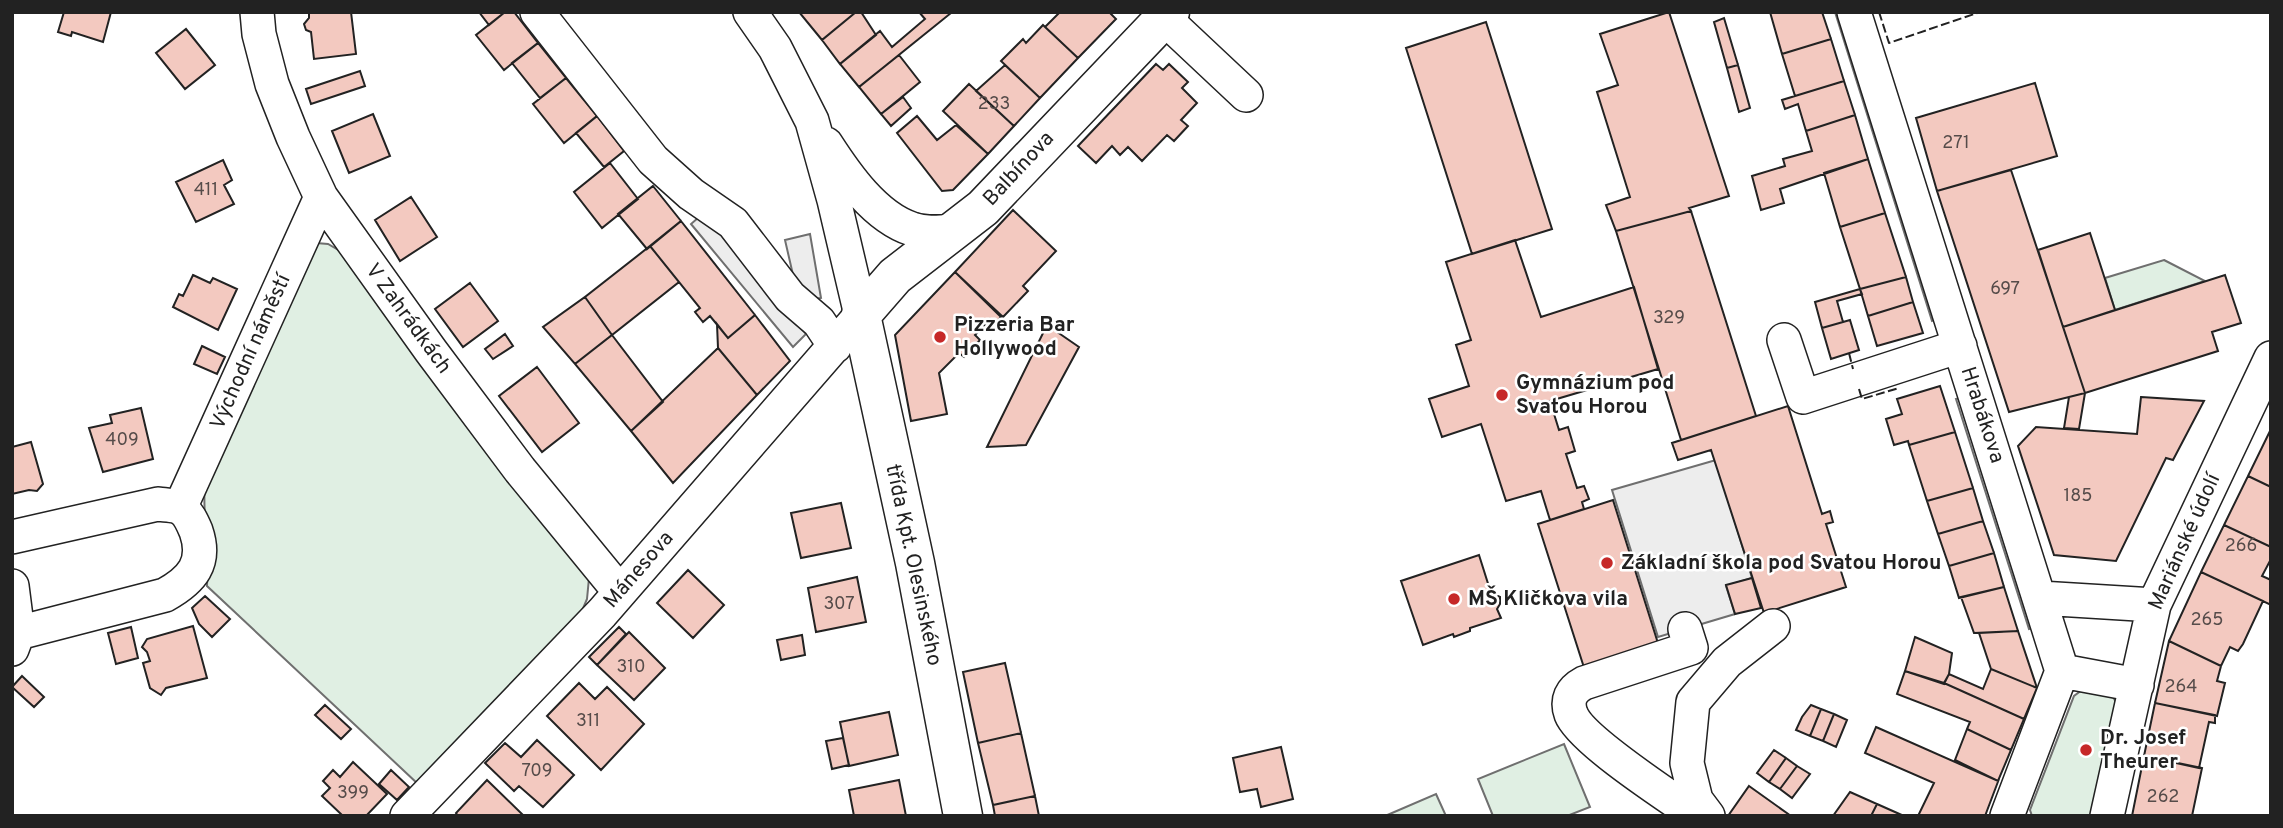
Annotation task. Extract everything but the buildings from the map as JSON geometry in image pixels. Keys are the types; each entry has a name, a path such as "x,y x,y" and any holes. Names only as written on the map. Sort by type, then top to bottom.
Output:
{"main road":[{"name":"Balbínova","path":"861,315 895,276 983,208 1167,15"},
{"name":"třída Kpt. Olesinského","path":"861,315 915,564 963,816"}],"street":[{"name":"V Zahrádkách","path":"257,12 259,34 272,84 321,197 430,351 520,470 620,592"},
{"path":"537,12 653,160 691,194 733,223 790,297 819,322 835,346"},
{"path":"750,12 775,48 812,121 851,178 887,215 910,228 928,232 956,231"},
{"name":"Hrabákova","path":"1854,12 2062,671"},
{"path":"1167,15 1246,95"},
{"path":"812,121 861,315"},
{"name":"Východní náměstí","path":"180,508 321,197"},
{"name":"Mánesova","path":"407,816 620,592 861,315"},
{"path":"1784,340 1804,397 1960,346"},
{"name":"Mariánské údolí","path":"2107,816 2154,605 2271,358"},
{"path":"12,537 158,504 180,508 193,522 200,544 197,568 185,584 166,595 15,641 12,586"},
{"path":"2040,598 2154,605"},
{"path":"1708,816 1696,800 1687,763 1693,702 1727,662 1773,626"},
{"path":"1685,629 1691,648 1584,683 1572,692 1569,703 1571,715 1579,727 1639,776 1697,816"},
{"path":"2007,816 2062,671 2137,685"}],"green space":[{"path":"316,243 328,244 340,251 589,578 587,599 579,618 418,784 207,586 205,479"},
{"path":"2164,260 2205,281 2115,310 2105,278"},
{"path":"2086,687 2110,691 2119,708 2102,816 2032,816 2030,810 2074,696"},
{"path":"1564,744 1590,807 1567,816 1493,816 1478,779"},
{"path":"1436,794 1446,816 1385,816"}],"shaded area":[{"path":"1835,12 1844,12 1939,318 1932,321"},
{"path":"707,210 806,334 793,347 691,224"},
{"path":"810,234 821,298 799,301 785,240"},
{"path":"1964,397 2037,627 2029,629 1956,399"},
{"path":"1716,460 1752,578 1726,586 1735,614 1658,637 1612,490"}],"fence":[{"path":"1879,12 1889,43 1980,12"},
{"path":"1849,353 1853,369"},
{"path":"1859,389 1862,399 1899,388"}],"place":[{"name":"Pizzeria Bar Hollywood","path":"940,337"},
{"name":"Gymnázium pod Svatou Horou","path":"1502,395"},
{"name":"Základní škola pod Svatou Horou","path":"1607,563"},
{"name":"MŠ Kličkova vila","path":"1454,599"},
{"name":"Dr. Josef Theurer","path":"2086,750"}]}
